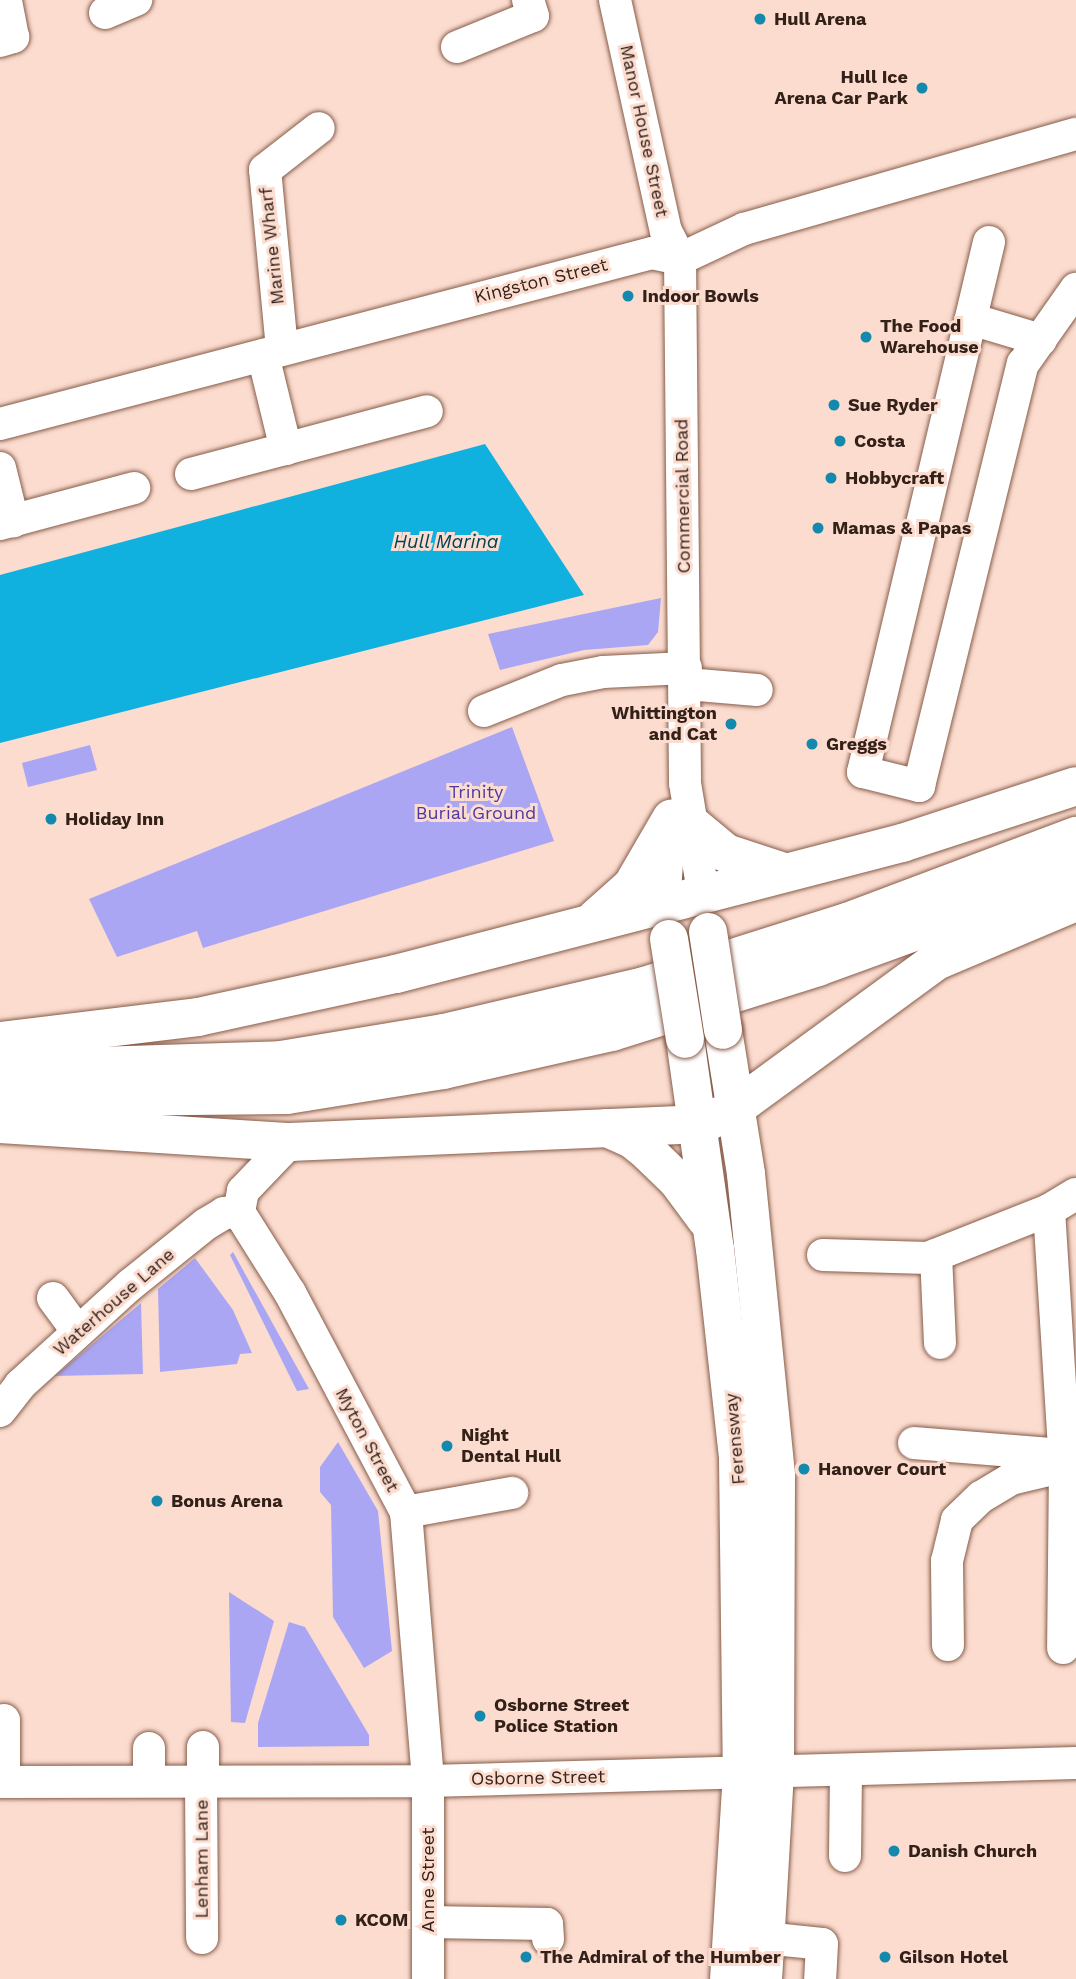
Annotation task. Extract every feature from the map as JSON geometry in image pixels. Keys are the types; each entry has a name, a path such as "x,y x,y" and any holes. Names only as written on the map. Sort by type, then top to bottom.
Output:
{"highway":[{"path":"0,1041 185,1019 265,1004 591,922 667,921 703,892 902,843 1076,786"},
{"path":"591,922 632,886 680,821 726,853 784,872"},
{"path":"0,1069 281,1060 444,1033 656,982 847,922 1076,836"},
{"path":"0,1098 287,1096 443,1070 625,1028 818,967 1076,873"},
{"name":"Ferensway","path":"703,892 737,1121 776,1476 759,1772 729,1979"},
{"path":"0,1124 290,1142 607,1128 698,1152 737,1121 811,1052 936,961 1076,902"},
{"name":"Ferensway","path":"667,921 698,1152 711,1227 738,1459 759,1772 763,1979"},
{"path":"686,1048 726,1047 811,1052"},
{"path":"607,1128 632,1139 649,1153 677,1180 711,1227"}],"street":[{"path":"0,41 13,37 6,0"},
{"path":"105,13 136,0"},
{"path":"457,47 533,16 528,0"},
{"name":"Manor House Street","path":"615,0 666,231 680,259"},
{"name":"Marine Wharf","path":"272,352 265,170 319,128"},
{"path":"680,259 744,229 1073,140"},
{"path":"989,242 863,772 919,786 1023,364 1076,289"},
{"name":"Kingston Street","path":"0,424 652,253 680,259"},
{"name":"Commercial Road","path":"667,921 680,821 686,676 680,259"},
{"path":"971,319 1041,340"},
{"path":"272,352 286,449"},
{"path":"191,474 427,411"},
{"path":"0,468 7,523 134,488"},
{"path":"484,711 562,680 603,672 686,676 757,690"},
{"name":"Commercial Road","path":"680,821 703,892"},
{"path":"239,1212 243,1191 290,1142"},
{"path":"823,1255 936,1255 1049,1210 1076,1194"},
{"path":"1049,1210 1068,1463 1063,1648"},
{"name":"Waterhouse Lane","path":"0,1411 20,1385 78,1332 206,1224 224,1213 239,1212"},
{"name":"Myton Street","path":"239,1212 290,1293 406,1512 428,1781"},
{"path":"936,1255 940,1343"},
{"path":"53,1298 78,1332"},
{"path":"914,1443 1068,1463"},
{"path":"947,1645 947,1561 957,1520 981,1497 1011,1479 1068,1463"},
{"path":"406,1512 512,1493"},
{"path":"2,1782 4,1720"},
{"name":"Lenham Lane","path":"202,1938 203,1747"},
{"path":"149,1748 149,1781"},
{"name":"Osborne Street","path":"2,1782 428,1781 1076,1763"},
{"path":"845,1856 846,1770"},
{"name":"Anne Street","path":"428,1781 428,1979"},
{"path":"428,1922 547,1924 548,1939"},
{"path":"774,1939 822,1944 820,1979"}],"green space":[{"path":"661,598 658,632 648,645 584,650 500,670 488,634"},
{"name":"Trinity Burial Ground","path":"512,727 554,841 203,948 197,931 117,957 89,899"},
{"path":"90,745 97,770 28,787 22,763"},
{"path":"233,1252 309,1389 297,1391 230,1255"},
{"path":"195,1258 233,1310 252,1353 240,1354 237,1364 160,1372 158,1289"},
{"path":"141,1303 143,1374 55,1376"},
{"path":"338,1442 378,1511 392,1651 364,1668 333,1617 331,1505 320,1492 320,1467"},
{"path":"229,1592 274,1621 245,1723 231,1722"},
{"path":"289,1622 305,1627 369,1735 369,1746 258,1747 258,1723"}],"water":[{"name":"Hull Marina","path":"485,444 584,595 0,743 0,575"}],"place":[{"name":"Hull Arena","path":"760,19"},
{"name":"Hull Ice Arena Car Park","path":"922,88"},
{"name":"Indoor Bowls","path":"628,296"},
{"name":"The Food Warehouse","path":"866,337"},
{"name":"Sue Ryder","path":"834,405"},
{"name":"Costa","path":"840,441"},
{"name":"Hobbycraft","path":"831,478"},
{"name":"Mamas & Papas","path":"818,528"},
{"name":"Whittington and Cat","path":"731,724"},
{"name":"Greggs","path":"812,744"},
{"name":"Holiday Inn","path":"51,819"},
{"name":"Night Dental Hull","path":"447,1446"},
{"name":"Hanover Court","path":"804,1469"},
{"name":"Bonus Arena","path":"157,1501"},
{"name":"Osborne Street Police Station","path":"480,1716"},
{"name":"Danish Church","path":"894,1851"},
{"name":"KCOM","path":"341,1920"},
{"name":"The Admiral of the Humber","path":"526,1957"},
{"name":"Gilson Hotel","path":"885,1957"}]}
